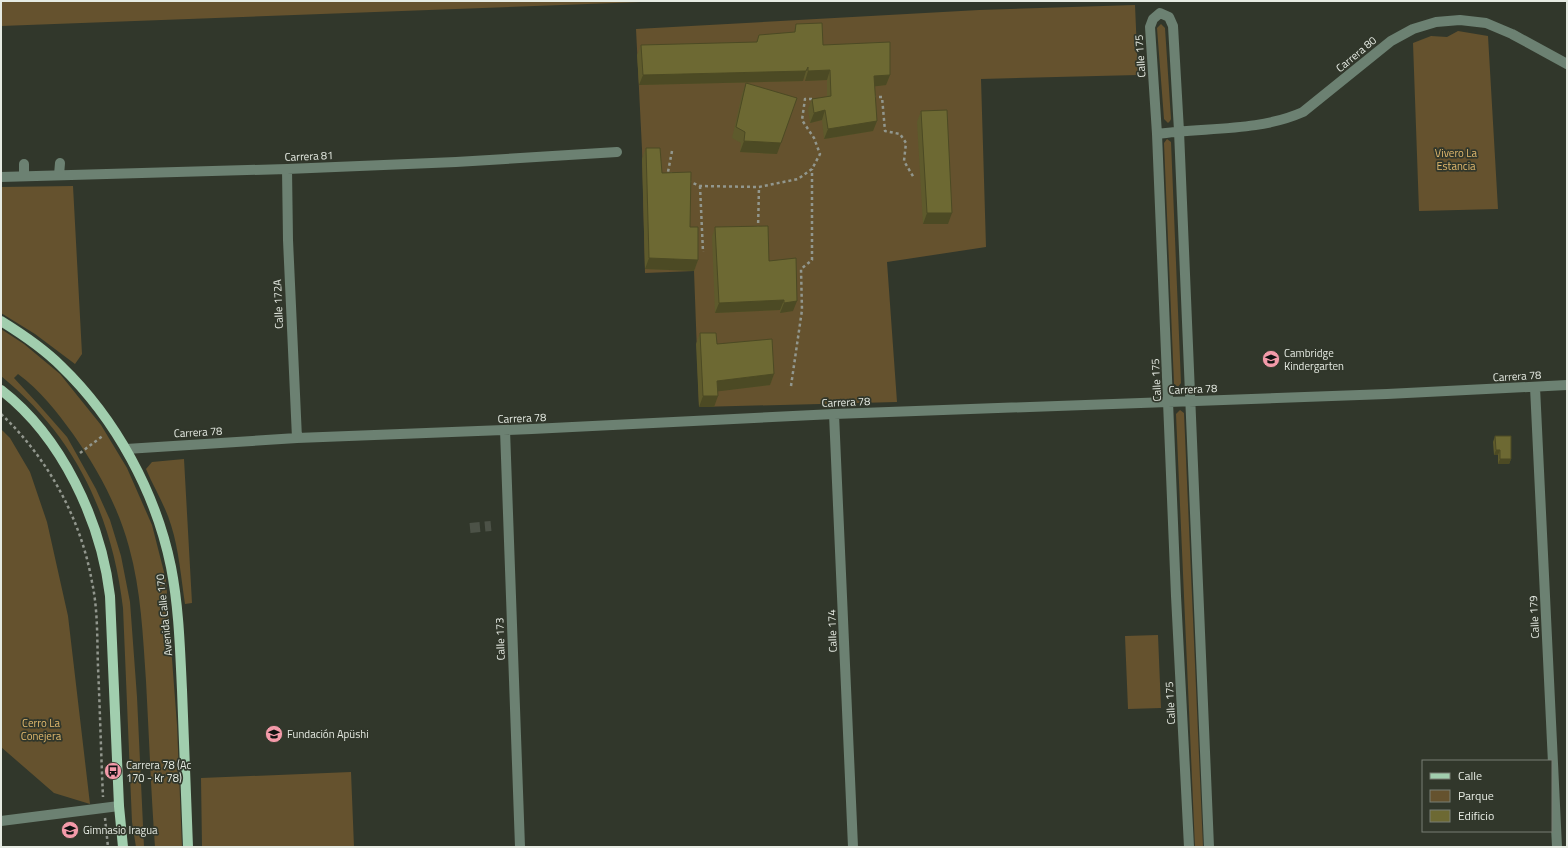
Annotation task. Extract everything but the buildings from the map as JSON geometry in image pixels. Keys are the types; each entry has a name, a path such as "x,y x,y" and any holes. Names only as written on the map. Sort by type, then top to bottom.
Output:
{"main road":[{"name":"Avenida Calle 170","path":"1,321 61,366 80,386 113,429 126,449 150,498 163,532 176,600 181,663 188,847"},
{"path":"1,390 27,414 48,439 67,467 99,539 107,571 110,596 119,806 123,847"}],"street":[{"name":"Calle 175","path":"1189,847 1176,596 1157,134 1150,27 1153,18 1160,13 1169,17 1173,26 1191,400 1209,847"},
{"name":"Carrera 80","path":"1157,134 1274,122 1289,118 1303,112 1391,41 1412,29 1436,22 1460,20 1486,23 1512,34 1567,64"},
{"name":"Carrera 81","path":"1,177 287,169 456,162 617,152"},
{"path":"59,175 60,163"},
{"path":"24,164 24,176"},
{"name":"Calle 172A","path":"287,169 288,240 297,438"},
{"name":"Carrera 78","path":"126,449 297,438 505,430 834,414 1191,400 1393,394 1567,385"},
{"name":"Calle 179","path":"1535,387 1557,847"},
{"name":"Calle 174","path":"834,414 853,847"},
{"name":"Calle 173","path":"505,430 520,847"},
{"path":"1,821 119,806"}],"path":[{"path":"866,97 882,97 885,131 900,134 906,143 904,161 914,178"},
{"path":"687,180 700,186 759,187 798,179 812,169 820,154 814,138 802,120 805,99 821,98"},
{"path":"672,151 668,172 674,175"},
{"path":"791,386 802,310 801,269 812,260 812,169"},
{"path":"700,186 703,252"},
{"path":"758,231 759,187"},
{"path":"1,414 29,444 50,472 71,514 84,550 92,582 96,617 104,808 108,847"},
{"path":"80,453 113,429"}],"green space":[{"path":"1,1 641,1 641,2 1,26"},
{"path":"1135,5 1138,75 981,79 986,247 887,262 897,402 699,407 694,271 645,273 642,149 636,29 979,10"},
{"path":"1161,24 1165,28 1171,119 1168,123 1164,119 1157,28"},
{"name":"Vivero La Estancia","path":"1458,31 1488,36 1498,209 1419,211 1413,43 1431,36 1447,37"},
{"path":"1167,139 1171,142 1181,383 1178,387 1174,384 1164,143"},
{"path":"73,186 82,354 75,364 35,334 1,313 1,187"},
{"path":"1,329 24,344 60,374 101,425 127,468 152,525 166,580 177,725 182,847 155,847 141,613 133,563 119,517 106,488 82,447 48,402 34,387 18,374 14,378 67,437 96,489 110,520 121,556 130,602 137,697 144,847 136,847 132,822 123,608 118,574 110,541 86,480 69,451 50,424 27,399 1,376"},
{"path":"1180,410 1184,413 1203,847 1195,847 1176,414"},
{"name":"Cerro La Conejera","path":"1,429 10,438 30,472 47,522 68,616 90,804 54,793 1,747"},
{"path":"184,459 192,603 185,604 174,535 166,510 146,469 152,462"},
{"path":"1158,635 1161,708 1128,709 1125,636"},
{"path":"351,772 354,847 202,847 201,778"}],"tunnel":[{"path":"470,528 491,526"}],"place":[{"name":"Cambridge Kindergarten","path":"1271,359"},
{"name":"Fundación Apüshi","path":"274,734"},
{"name":"Carrera 78 (Ac 170 - Kr 78)","path":"113,771"},
{"name":"Gimnasio Iragua","path":"70,830"}]}
